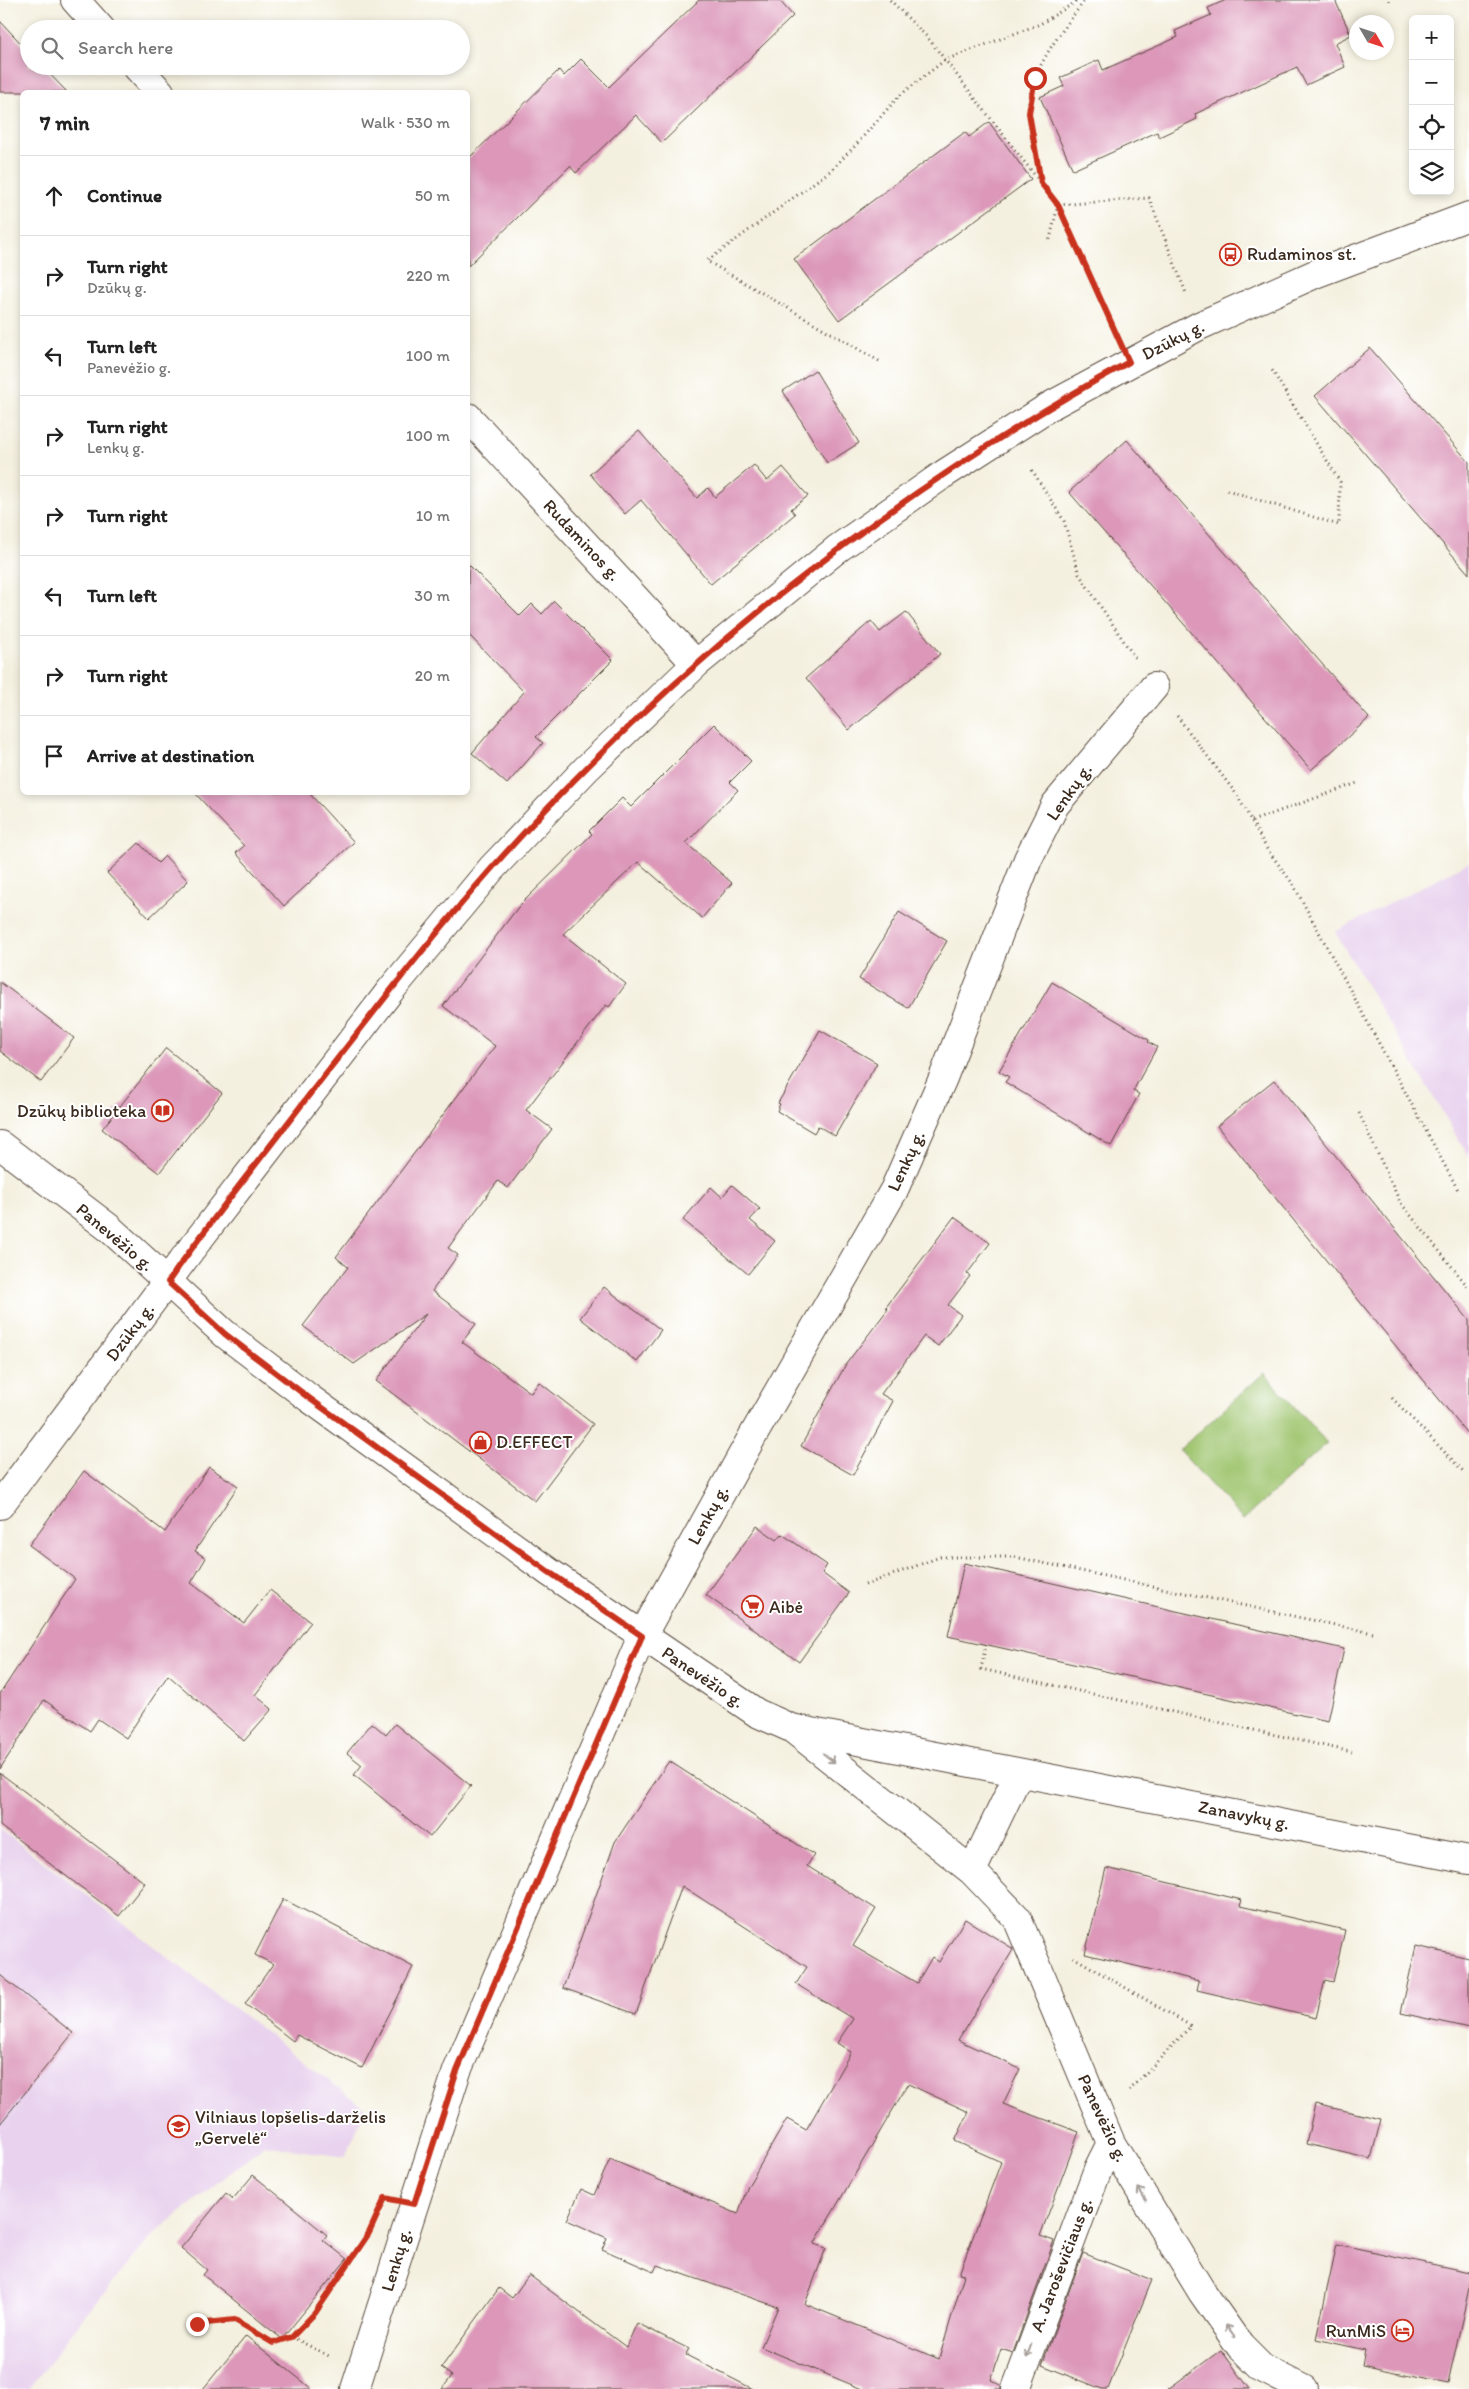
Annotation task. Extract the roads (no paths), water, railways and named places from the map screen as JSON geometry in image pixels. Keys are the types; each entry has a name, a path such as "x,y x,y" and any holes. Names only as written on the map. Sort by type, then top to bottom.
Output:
{"street":[{"path":"75,0 93,20"},
{"path":"144,75 158,90"},
{"name":"Dzūkų g.","path":"0,1505 390,991 492,868 586,769 696,664 837,549 928,485 1050,406 1199,326 1315,274 1469,216"},
{"name":"Rudaminos g.","path":"470,419 696,664"},
{"name":"Lenkų g.","path":"355,2389 457,2071 642,1636 742,1455 894,1190 943,1078 1028,859 1055,805 1154,688"},
{"name":"Panevėžio g.","path":"0,1144 109,1228 225,1334 309,1398 549,1572 757,1713 790,1728 1019,1773"},
{"name":"Panevėžio g.","path":"790,1728 972,1871 1017,1918 1111,2143 1202,2292 1240,2346 1262,2368 1303,2389"},
{"path":"972,1871 1019,1773"},
{"name":"Zanavykų g.","path":"1019,1773 1469,1860"},
{"name":"A. Jaroševičiaus g.","path":"1016,2389 1095,2178 1111,2143"}],"place":[{"name":"Rudaminos st.","path":"1231,254"},
{"name":"Dzūkų biblioteka","path":"162,1111"},
{"name":"D.EFFECT","path":"480,1442"},
{"name":"Aibė","path":"753,1607"},
{"name":"Vilniaus lopšelis-darželis „Gervelė“","path":"179,2127"},
{"name":"RunMiS","path":"1402,2331"}]}
